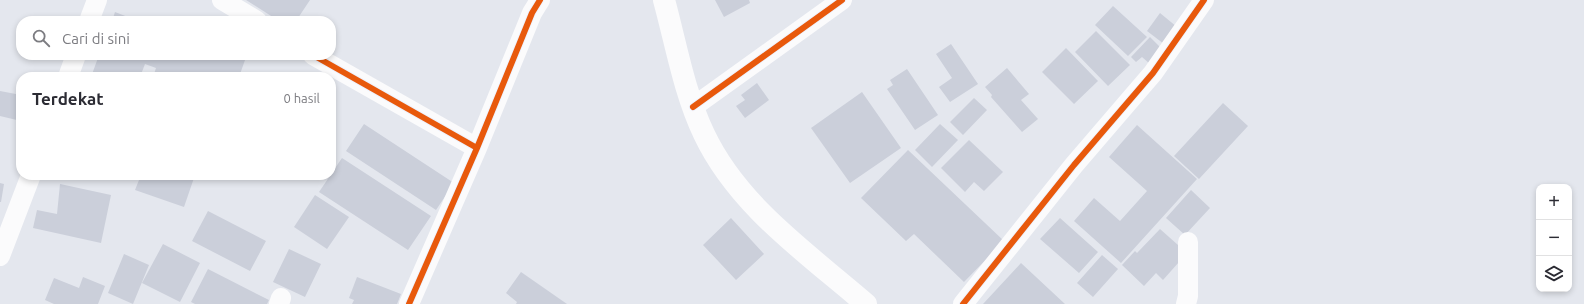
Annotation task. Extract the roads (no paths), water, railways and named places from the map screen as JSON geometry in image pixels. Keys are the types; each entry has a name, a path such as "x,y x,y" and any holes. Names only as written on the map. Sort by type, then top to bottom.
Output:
{"highway":[{"path":"664,0 693,107 704,134 719,161 748,200 762,215 866,304"}],"street":[{"path":"91,16 97,0"},
{"path":"222,0 249,16"},
{"path":"409,304 477,148 532,13 540,0"},
{"path":"693,107 842,0"},
{"path":"963,304 1074,165 1153,73 1204,0"},
{"path":"70,72 74,60"},
{"path":"322,60 477,148"},
{"path":"0,256 29,180"},
{"path":"1186,304 1188,296 1188,242"}]}
